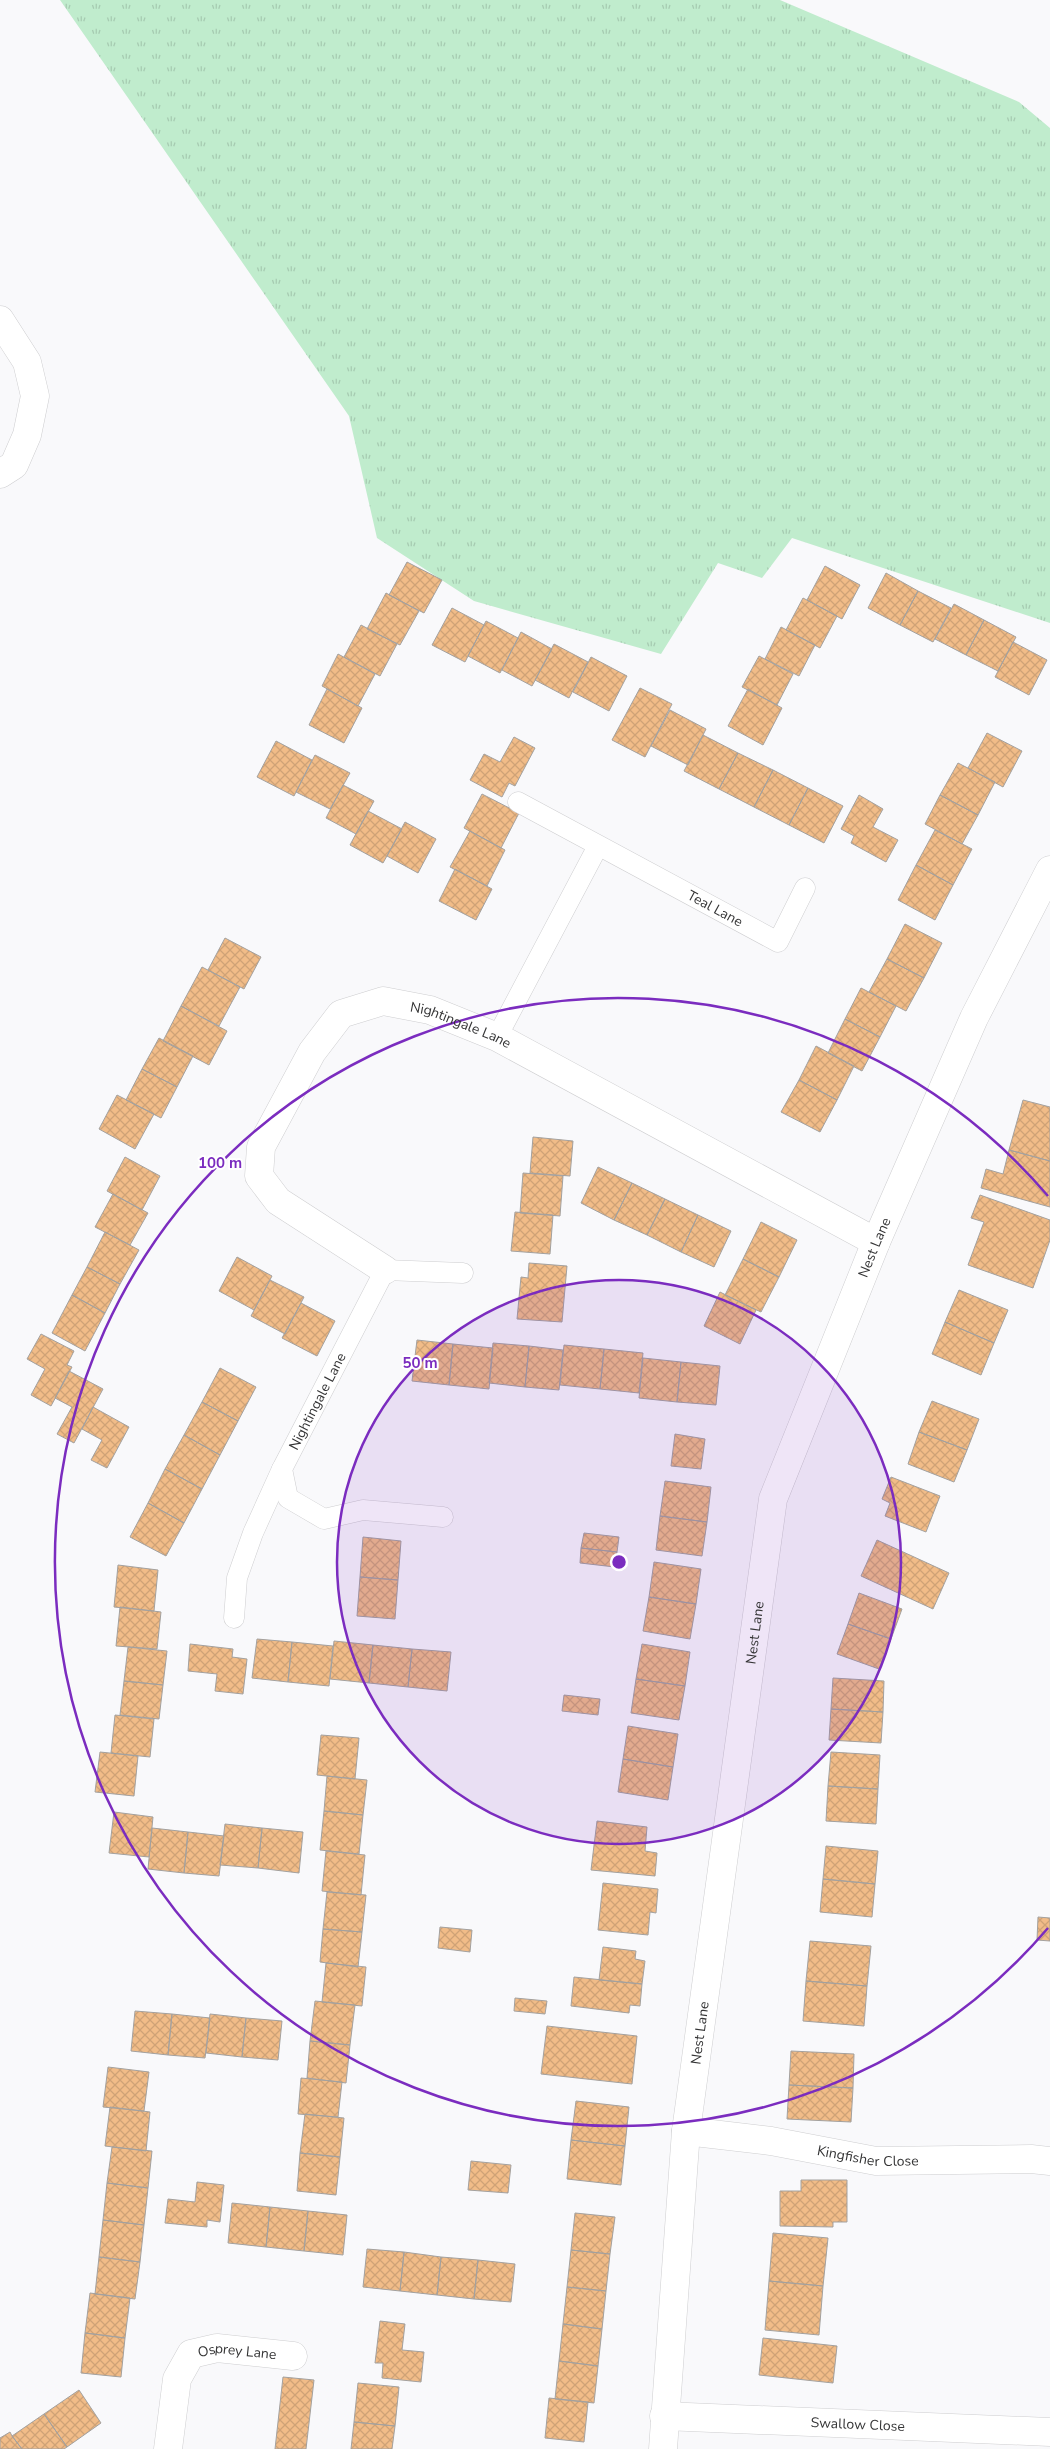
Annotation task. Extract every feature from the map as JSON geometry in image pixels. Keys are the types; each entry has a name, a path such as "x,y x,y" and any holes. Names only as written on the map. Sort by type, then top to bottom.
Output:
{"street":[{"path":"0,320 27,362 36,396 27,435 14,465 0,474"},
{"name":"Nest Lane","path":"663,2449 686,2131 773,1499 876,1242 974,1018 1050,870"},
{"name":"Nightingale Lane","path":"385,1270 278,1201 259,1176 261,1147 312,1052 341,1014 383,1001 430,1010 497,1037 876,1242"},
{"name":"Kingfisher Close","path":"686,2131 771,2141 876,2161 1031,2159 1050,2161"},
{"name":"Osprey Lane","path":"168,2449 177,2379 191,2354 217,2348 293,2356"},
{"name":"Swallow Close","path":"664,2416 1050,2432"}],"lane":[{"name":"Teal Lane","path":"518,802 778,942 805,888"},
{"path":"497,1037 598,846"},
{"path":"385,1270 464,1273"},
{"name":"Nightingale Lane","path":"234,1618 237,1578 253,1533 282,1469 385,1270"},
{"path":"282,1469 288,1498 324,1519 364,1510 444,1517"}],"green space":[{"path":"60,0 780,0 1019,102 1050,128 1050,623 792,538 762,578 718,563 661,654 474,601 377,538 349,416"}],"building":[{"path":"407,562 442,580 424,613 389,595"},
{"path":"825,566 860,585 842,619 807,600"},
{"path":"886,573 918,591 900,625 868,608"},
{"path":"918,591 951,608 933,642 900,625"},
{"path":"386,593 419,611 400,645 367,629"},
{"path":"803,598 837,616 820,648 786,630"},
{"path":"954,604 984,620 966,655 935,639"},
{"path":"452,608 484,625 465,662 432,645"},
{"path":"984,620 1016,637 998,671 966,655"},
{"path":"486,621 518,638 500,673 468,656"},
{"path":"361,625 397,644 380,676 344,657"},
{"path":"781,627 815,645 799,676 765,659"},
{"path":"521,632 552,649 532,686 502,670"},
{"path":"1013,642 1047,660 1029,695 995,677"},
{"path":"554,644 588,662 569,698 535,680"},
{"path":"338,654 375,674 358,706 322,686"},
{"path":"759,656 793,674 777,705 742,687"},
{"path":"591,657 627,676 609,711 573,692"},
{"path":"640,688 672,704 645,757 612,740"},
{"path":"327,689 362,708 344,743 309,725"},
{"path":"748,689 782,708 763,745 728,726"},
{"path":"670,710 706,729 688,765 651,746"},
{"path":"987,733 1022,751 1003,787 968,768"},
{"path":"703,735 738,753 719,789 684,771"},
{"path":"514,737 535,748 515,786 509,783 502,797 470,780 484,754 500,762"},
{"path":"276,741 312,760 294,796 257,777"},
{"path":"738,753 773,770 754,807 719,789"},
{"path":"315,755 350,773 330,809 296,792"},
{"path":"958,763 995,782 978,815 940,795"},
{"path":"773,770 808,788 789,825 754,807"},
{"path":"343,785 374,801 356,834 326,818"},
{"path":"808,788 843,806 824,843 789,825"},
{"path":"482,794 519,813 501,848 464,828"},
{"path":"859,795 883,809 873,827 898,840 886,862 851,843 854,836 841,829"},
{"path":"940,795 978,815 962,844 925,824"},
{"path":"368,811 402,829 383,863 350,845"},
{"path":"405,822 436,839 418,873 387,856"},
{"path":"935,830 972,849 953,885 916,865"},
{"path":"470,831 505,850 487,886 450,867"},
{"path":"916,865 953,885 935,920 898,900"},
{"path":"455,869 492,889 476,920 439,901"},
{"path":"905,924 942,943 924,978 887,959"},
{"path":"225,938 261,957 244,989 208,970"},
{"path":"887,959 924,978 906,1011 869,992"},
{"path":"202,967 240,987 219,1026 181,1006"},
{"path":"861,988 896,1006 880,1037 845,1019"},
{"path":"181,1006 227,1031 209,1065 163,1041"},
{"path":"845,1019 880,1037 862,1071 828,1053"},
{"path":"159,1038 193,1056 177,1087 142,1069"},
{"path":"816,1046 854,1066 837,1100 799,1080"},
{"path":"142,1069 177,1087 161,1118 126,1100"},
{"path":"799,1080 837,1100 820,1132 781,1112"},
{"path":"117,1095 154,1114 135,1149 99,1129"},
{"path":"1023,1100 1050,1107 1050,1161 1009,1150"},
{"path":"533,1137 573,1141 570,1176 530,1173"},
{"path":"1009,1150 1050,1161 1050,1207 981,1188 986,1169 1003,1174"},
{"path":"125,1157 160,1176 142,1210 107,1191"},
{"path":"598,1167 632,1183 614,1220 581,1203"},
{"path":"523,1173 563,1176 560,1216 520,1213"},
{"path":"632,1183 665,1199 647,1235 614,1220"},
{"path":"113,1194 148,1213 130,1245 95,1227"},
{"path":"980,1195 1050,1220 1050,1240 1033,1288 968,1265 984,1222 971,1218"},
{"path":"665,1199 698,1215 681,1252 647,1235"},
{"path":"515,1212 553,1215 550,1254 511,1251"},
{"path":"698,1215 731,1231 714,1267 681,1252"},
{"path":"761,1222 797,1240 779,1277 743,1259"},
{"path":"105,1232 139,1250 120,1284 87,1267"},
{"path":"237,1257 272,1276 254,1310 219,1291"},
{"path":"743,1259 779,1277 761,1312 725,1295"},
{"path":"529,1263 567,1266 562,1322 517,1319 521,1277 528,1278"},
{"path":"87,1267 120,1284 105,1313 72,1295"},
{"path":"270,1280 304,1297 285,1334 251,1316"},
{"path":"959,1290 1008,1310 994,1343 945,1322"},
{"path":"720,1292 756,1310 740,1344 704,1326"},
{"path":"72,1295 105,1313 85,1351 52,1333"},
{"path":"301,1303 335,1321 317,1356 282,1338"},
{"path":"945,1322 994,1343 981,1375 932,1354"},
{"path":"41,1334 74,1351 67,1365 72,1367 51,1406 31,1395 45,1369 27,1359"},
{"path":"417,1340 453,1344 449,1385 412,1381"},
{"path":"493,1343 529,1346 525,1387 489,1383"},
{"path":"453,1344 493,1348 489,1389 449,1385"},
{"path":"564,1345 604,1349 600,1389 560,1385"},
{"path":"529,1346 563,1350 559,1390 525,1387"},
{"path":"604,1349 643,1353 639,1393 600,1389"},
{"path":"643,1358 681,1362 677,1402 639,1398"},
{"path":"681,1362 720,1366 716,1405 677,1402"},
{"path":"220,1368 256,1387 238,1421 202,1402"},
{"path":"69,1371 103,1389 74,1443 57,1434 72,1407 55,1398"},
{"path":"932,1401 979,1419 967,1450 919,1432"},
{"path":"202,1402 238,1421 220,1455 184,1435"},
{"path":"93,1407 129,1427 107,1468 91,1460 102,1440 82,1429"},
{"path":"919,1432 967,1450 954,1482 908,1464"},
{"path":"675,1434 705,1439 701,1469 671,1466"},
{"path":"184,1435 220,1455 202,1489 165,1469"},
{"path":"165,1469 202,1489 184,1523 148,1503"},
{"path":"891,1477 940,1496 926,1532 885,1516 890,1503 882,1499"},
{"path":"665,1481 711,1487 707,1522 660,1516"},
{"path":"148,1503 184,1523 166,1556 130,1537"},
{"path":"660,1516 707,1522 702,1556 656,1550"},
{"path":"584,1533 619,1537 617,1552 581,1548"},
{"path":"363,1537 401,1541 398,1580 360,1577"},
{"path":"877,1540 949,1573 933,1609 861,1576"},
{"path":"581,1548 617,1552 615,1567 580,1563"},
{"path":"654,1562 701,1569 696,1604 649,1597"},
{"path":"118,1565 158,1570 154,1611 114,1607"},
{"path":"360,1577 398,1580 395,1619 357,1616"},
{"path":"859,1593 902,1609 891,1639 848,1624"},
{"path":"649,1597 696,1604 690,1639 643,1631"},
{"path":"120,1607 161,1612 157,1649 116,1646"},
{"path":"848,1624 891,1639 879,1669 837,1654"},
{"path":"257,1639 292,1642 288,1682 252,1678"},
{"path":"334,1641 373,1645 369,1683 330,1679"},
{"path":"292,1642 333,1646 329,1686 288,1682"},
{"path":"190,1644 233,1649 232,1657 247,1659 243,1694 215,1691 217,1674 188,1671"},
{"path":"642,1644 690,1652 685,1686 636,1679"},
{"path":"373,1645 412,1649 408,1687 369,1683"},
{"path":"128,1647 167,1651 163,1685 124,1681"},
{"path":"412,1649 451,1652 447,1691 408,1687"},
{"path":"833,1678 884,1681 883,1712 831,1709"},
{"path":"636,1679 685,1686 679,1720 631,1713"},
{"path":"124,1681 163,1685 159,1719 120,1715"},
{"path":"564,1695 600,1699 598,1715 562,1711"},
{"path":"831,1709 883,1712 881,1743 829,1740"},
{"path":"115,1715 154,1719 150,1757 111,1753"},
{"path":"628,1726 678,1734 673,1767 623,1759"},
{"path":"321,1735 359,1738 355,1779 317,1775"},
{"path":"100,1752 138,1756 134,1796 95,1792"},
{"path":"831,1752 880,1755 878,1789 828,1786"},
{"path":"623,1759 673,1767 668,1800 618,1792"},
{"path":"327,1776 367,1780 363,1815 324,1811"},
{"path":"828,1786 878,1789 876,1824 826,1821"},
{"path":"324,1811 363,1815 359,1854 320,1850"},
{"path":"114,1812 153,1817 149,1857 109,1853"},
{"path":"597,1821 647,1827 645,1851 657,1853 655,1876 591,1870"},
{"path":"225,1824 262,1828 258,1868 220,1865"},
{"path":"152,1828 188,1832 184,1873 148,1869"},
{"path":"262,1828 303,1832 299,1873 258,1868"},
{"path":"188,1832 224,1836 219,1876 184,1873"},
{"path":"826,1846 878,1851 875,1884 823,1879"},
{"path":"326,1851 365,1855 361,1895 322,1891"},
{"path":"823,1879 875,1884 872,1917 820,1912"},
{"path":"603,1883 658,1889 656,1913 650,1912 648,1935 598,1930"},
{"path":"327,1892 366,1895 362,1932 323,1929"},
{"path":"1038,1917 1050,1918 1050,1941 1037,1940"},
{"path":"440,1927 472,1930 470,1952 438,1948"},
{"path":"323,1929 362,1932 358,1967 320,1962"},
{"path":"810,1941 871,1946 867,1986 806,1981"},
{"path":"603,1947 636,1951 635,1959 645,1961 642,1984 599,1980"},
{"path":"326,1963 366,1967 362,2006 322,2002"},
{"path":"574,1977 642,1984 640,2006 630,2005 629,2013 571,2006"},
{"path":"806,1981 867,1986 864,2026 803,2021"},
{"path":"515,1998 547,2001 545,2014 514,2011"},
{"path":"315,2001 355,2005 350,2045 310,2041"},
{"path":"135,2011 172,2014 168,2055 131,2051"},
{"path":"172,2014 210,2018 205,2058 168,2055"},
{"path":"210,2014 246,2018 242,2057 206,2053"},
{"path":"246,2018 282,2021 278,2060 242,2057"},
{"path":"547,2026 637,2036 632,2084 541,2074"},
{"path":"310,2041 350,2045 346,2083 307,2078"},
{"path":"791,2051 854,2054 853,2088 789,2085"},
{"path":"108,2067 149,2072 144,2111 103,2107"},
{"path":"301,2078 342,2082 338,2117 298,2114"},
{"path":"789,2085 853,2088 851,2122 787,2119"},
{"path":"576,2101 629,2107 625,2146 571,2140"},
{"path":"110,2107 150,2112 146,2151 105,2146"},
{"path":"305,2114 344,2118 340,2157 300,2153"},
{"path":"571,2140 625,2146 621,2185 567,2179"},
{"path":"112,2147 152,2151 148,2188 107,2183"},
{"path":"300,2153 340,2157 336,2195 297,2191"},
{"path":"471,2161 511,2165 508,2193 468,2190"},
{"path":"801,2180 847,2180 847,2222 833,2222 833,2227 780,2226 780,2191 801,2191"},
{"path":"197,2182 224,2185 220,2222 207,2220 207,2227 165,2223 168,2199 195,2202"},
{"path":"107,2183 148,2188 144,2225 103,2220"},
{"path":"232,2203 270,2207 266,2247 228,2243"},
{"path":"270,2207 308,2211 304,2251 266,2247"},
{"path":"308,2211 347,2215 343,2255 304,2251"},
{"path":"575,2213 615,2217 610,2254 571,2250"},
{"path":"103,2220 144,2225 140,2262 99,2257"},
{"path":"773,2233 828,2238 823,2286 769,2281"},
{"path":"367,2249 404,2252 400,2291 363,2287"},
{"path":"571,2250 610,2254 606,2291 567,2287"},
{"path":"404,2252 441,2257 437,2295 400,2291"},
{"path":"99,2257 140,2262 135,2299 95,2294"},
{"path":"441,2257 478,2260 474,2299 437,2295"},
{"path":"478,2260 515,2264 511,2302 474,2299"},
{"path":"769,2281 823,2286 819,2335 765,2330"},
{"path":"567,2287 606,2291 602,2329 563,2324"},
{"path":"90,2293 130,2298 125,2338 85,2333"},
{"path":"380,2321 405,2324 402,2350 424,2352 421,2382 382,2378 383,2363 375,2363"},
{"path":"563,2324 602,2329 598,2366 559,2361"},
{"path":"85,2333 125,2338 121,2377 81,2373"},
{"path":"763,2338 837,2346 833,2383 759,2375"},
{"path":"559,2361 598,2366 594,2403 555,2399"},
{"path":"283,2377 314,2380 306,2449 275,2449"},
{"path":"358,2383 399,2387 395,2426 354,2422"},
{"path":"79,2390 101,2423 67,2447 44,2414"},
{"path":"549,2398 588,2402 584,2442 545,2438"},
{"path":"44,2414 67,2447 64,2449 22,2449 12,2436"},
{"path":"354,2422 395,2426 392,2449 351,2449"},
{"path":"10,2432 22,2449 0,2449 0,2438"}]}
